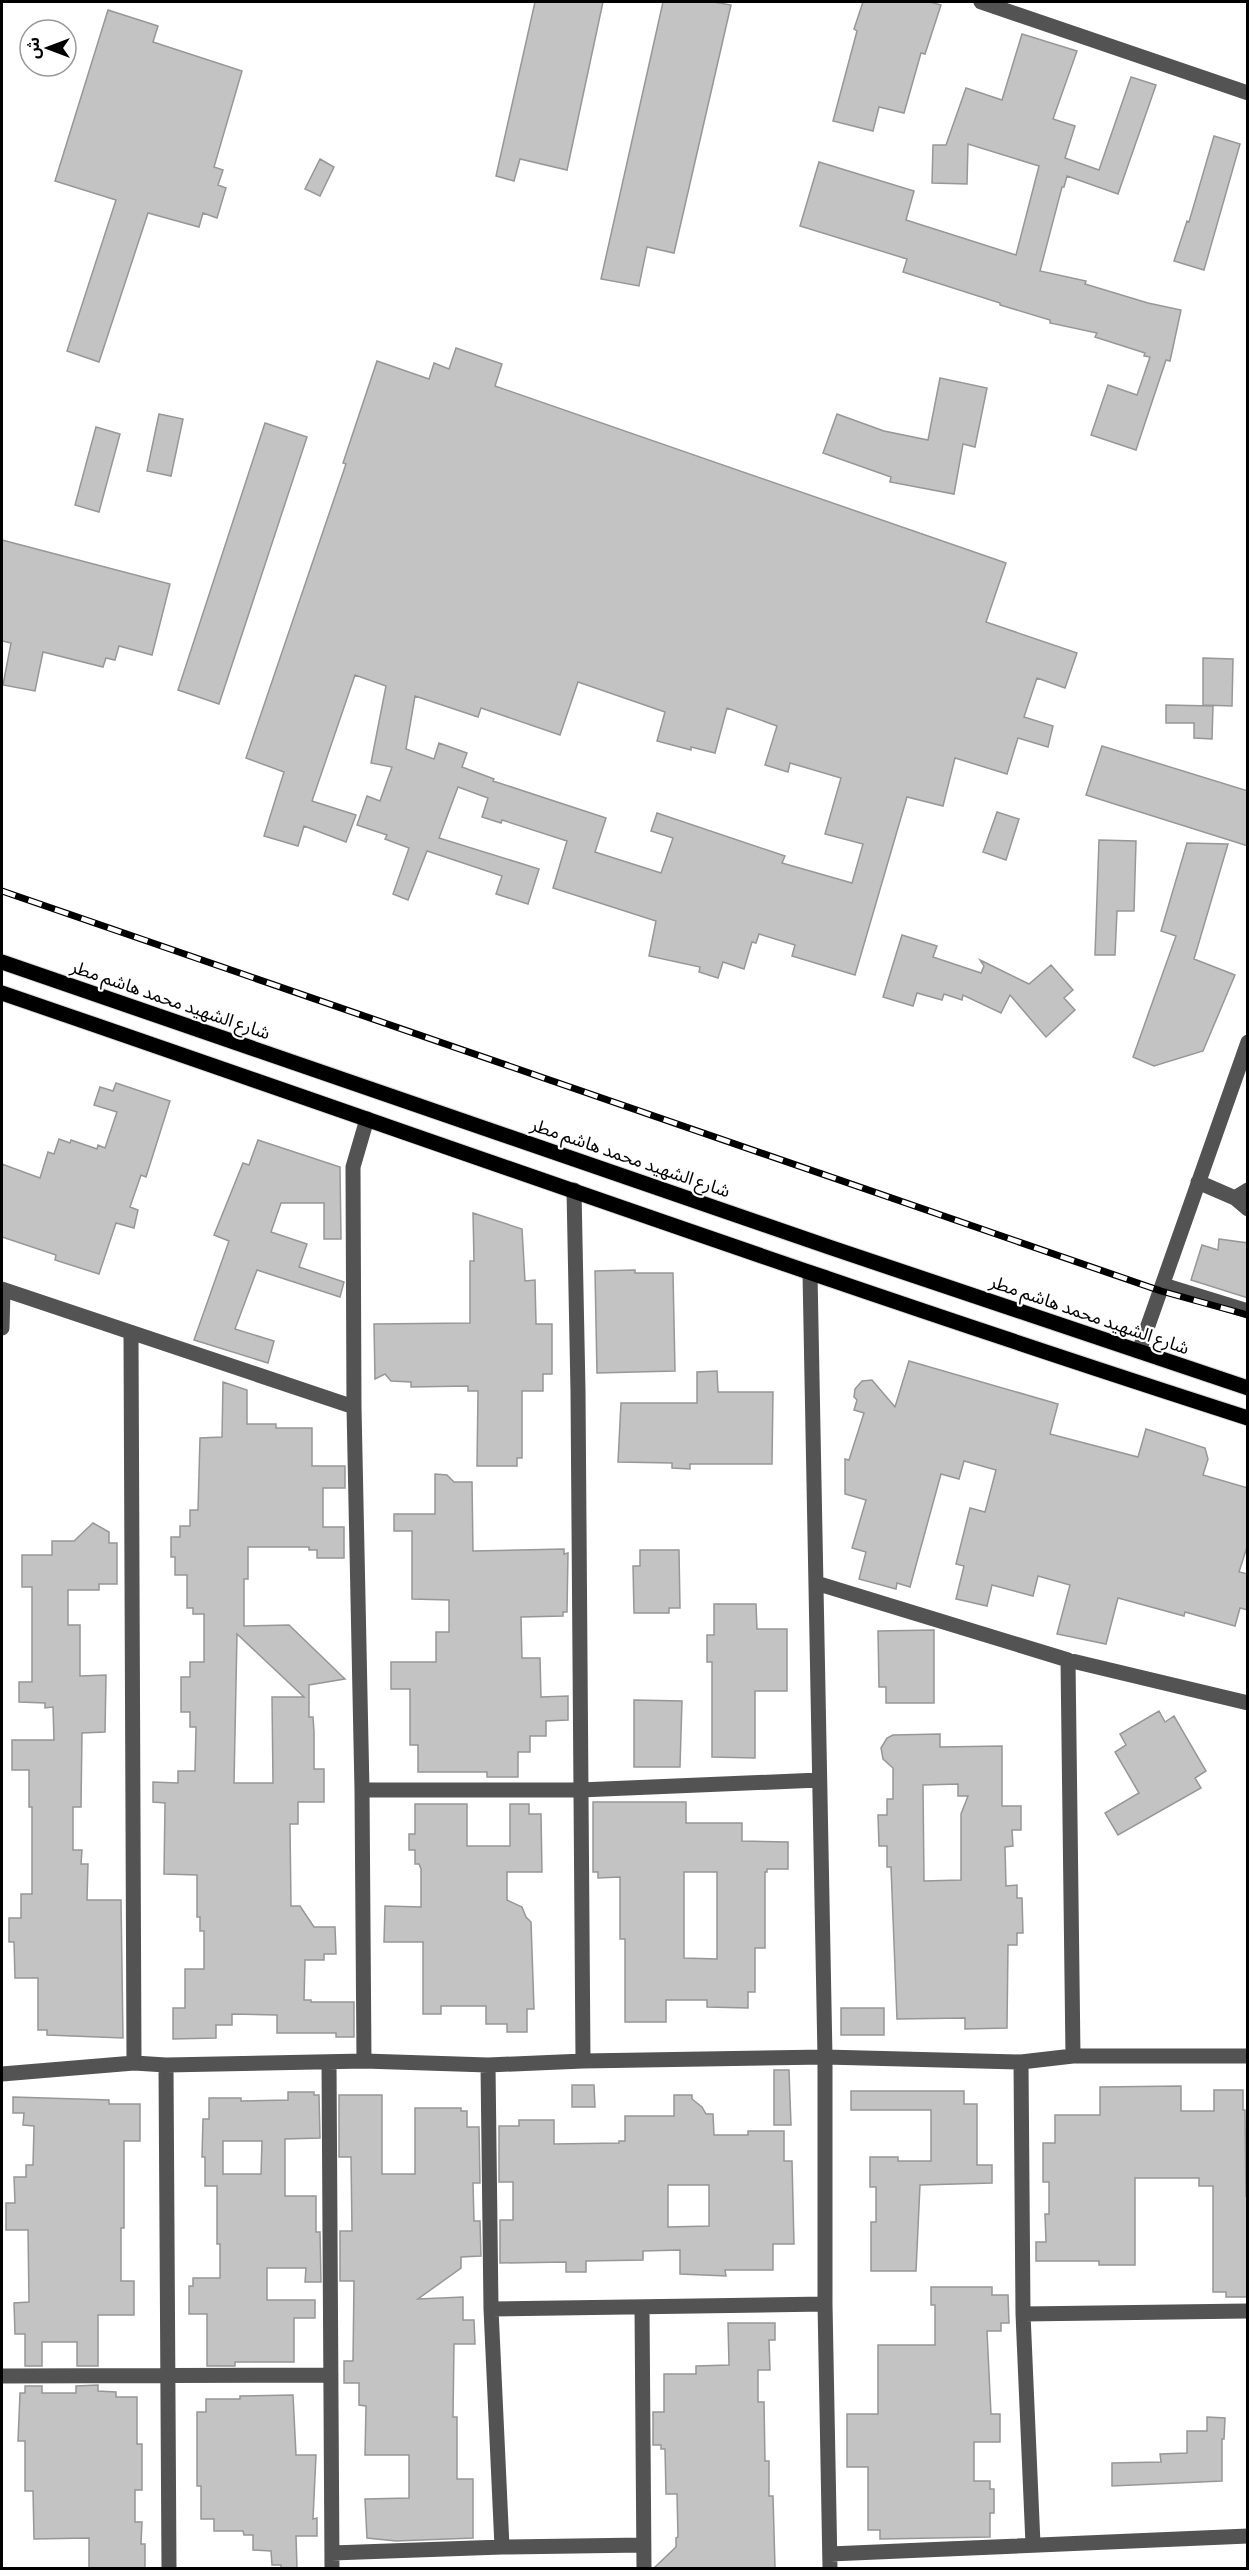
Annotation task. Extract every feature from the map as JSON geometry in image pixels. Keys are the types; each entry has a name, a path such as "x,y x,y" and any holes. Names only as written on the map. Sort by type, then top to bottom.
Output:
{"main road":[{"name":"شارع الشهيد محمد هاشم مطر","path":"2,962 829,1247 1248,1388"},
{"path":"2,993 574,1190 810,1274 1248,1418"}],"street":[{"path":"981,2 1248,93"},
{"path":"1139,1351 1248,1042"},
{"path":"364,2061 362,1790 354,1407 353,1167 367,1119"},
{"path":"1198,1182 1241,1194 1248,1209"},
{"path":"574,1190 583,2061"},
{"path":"810,1274 825,2057 825,2304 830,2561 1033,2544 1248,2536"},
{"path":"1164,1285 1248,1311"},
{"path":"2,1328 2,1289 354,1407"},
{"path":"131,1333 134,2063"},
{"path":"816,1583 1068,1660 1248,1703"},
{"path":"1068,1660 1073,2056"},
{"path":"362,1790 580,1790 819,1780"},
{"path":"2,2074 134,2063 166,2065 364,2061 488,2065 825,2057 1021,2062 1073,2056 1248,2056"},
{"path":"329,2062 332,2561 502,2547 643,2545"},
{"path":"1021,2062 1023,2314 1033,2544"},
{"path":"166,2065 169,2568"},
{"path":"488,2065 491,2309 502,2547"},
{"path":"491,2309 825,2304"},
{"path":"642,2307 644,2568"},
{"path":"1023,2314 1248,2311"},
{"path":"2,2376 331,2375"}],"building":[{"path":"535,2 603,2 567,170 520,159 514,181 496,176"},
{"path":"663,2 714,2 731,5 674,253 647,247 639,286 601,279"},
{"path":"863,2 930,2 941,5 925,54 921,53 904,113 879,107 873,131 833,121 857,31 854,29"},
{"path":"108,10 158,26 153,42 242,71 214,167 223,170 218,185 226,188 217,218 203,213 199,227 148,213 99,362 67,351 116,200 55,181"},
{"path":"1022,34 1077,51 1053,119 1075,126 1065,158 1099,170 1131,77 1156,85 1118,194 1067,176 1064,187 1062,187 1040,271 1086,281 1085,284 1148,303 1181,310 1170,361 1166,360 1136,450 1091,435 1108,385 1137,395 1150,357 1144,356 1145,353 1095,337 1097,333 1050,323 1050,320 903,272 907,259 800,226 819,162 914,191 906,220 1016,255 1039,166 968,144 967,184 932,183 933,145 946,145 966,88 1002,100"},
{"path":"1214,136 1240,144 1204,270 1174,261 1187,221 1189,222"},
{"path":"320,159 334,167 320,196 305,189"},
{"path":"456,348 502,364 495,386 1006,563 986,622 1077,653 1065,688 1037,678 1024,717 1053,726 1048,747 1018,738 1007,774 955,758 943,806 907,797 855,975 792,956 795,945 759,934 756,943 752,942 744,969 723,962 718,978 699,972 700,967 649,956 656,921 553,888 567,841 502,820 501,823 482,817 488,798 458,787 439,838 539,869 528,904 496,894 502,876 427,851 408,900 393,894 409,848 385,839 387,835 357,825 367,796 380,801 392,767 371,763 386,686 355,675 312,801 356,815 346,842 304,826 298,846 264,836 284,772 246,758 346,464 343,463 377,361 429,379 434,363 449,369","holes":["578,682 665,712 657,741 691,750 691,747 715,753 727,708 777,726 765,765 788,772 790,763 841,778 825,834 863,844 852,883 782,863 785,856 657,813 651,831 673,838 661,873 595,852 606,818 493,781 494,779 462,767 467,753 439,743 434,759 406,749 415,696 478,717 481,708 560,735"]},
{"path":"940,378 987,388 975,447 963,444 954,494 890,482 891,477 823,453 837,414 884,431 928,440"},
{"path":"159,414 183,419 171,476 147,471"},
{"path":"265,423 307,437 219,704 178,690"},
{"path":"96,427 120,434 99,512 75,505"},
{"path":"2,540 170,584 152,655 119,646 115,660 106,658 103,667 43,652 35,691 3,685 11,643 2,641"},
{"path":"1203,658 1233,659 1232,706 1203,705"},
{"path":"1166,705 1213,706 1212,739 1194,738 1194,723 1166,723"},
{"path":"1102,746 1248,791 1248,846 1086,795"},
{"path":"997,812 1019,819 1006,860 983,852"},
{"path":"1099,840 1136,841 1134,911 1117,911 1115,955 1095,955"},
{"path":"1187,843 1228,844 1194,959 1235,975 1203,1051 1154,1066 1133,1057 1176,936 1161,931"},
{"path":"902,935 937,946 933,957 981,973 984,966 980,960 1029,984 1051,965 1073,990 1064,998 1075,1010 1046,1037 1010,995 1001,1013 963,995 962,1000 944,994 942,1000 917,993 913,1006 883,997"},
{"path":"116,1083 170,1101 146,1177 141,1175 130,1207 138,1210 134,1228 116,1223 99,1274 55,1260 56,1255 2,1237 2,1164 40,1178 48,1152 54,1154 59,1139 70,1143 71,1140 97,1149 98,1145 105,1148 117,1112 94,1105 100,1087 113,1091"},
{"path":"258,1140 340,1167 341,1239 324,1239 324,1203 281,1203 271,1232 307,1244 299,1267 344,1282 340,1297 257,1270 235,1329 274,1341 268,1363 194,1340 229,1241 214,1235 243,1163 249,1165"},
{"path":"473,1213 522,1229 525,1281 535,1280 536,1324 552,1324 552,1374 543,1374 543,1391 522,1391 522,1458 517,1458 517,1466 477,1466 478,1391 468,1391 468,1386 411,1387 411,1382 391,1381 385,1374 375,1379 374,1324 470,1323 470,1261 474,1261"},
{"path":"1219,1239 1248,1243 1248,1298 1191,1280 1202,1245 1218,1250"},
{"path":"635,1270 635,1273 673,1273 675,1371 597,1373 595,1271"},
{"path":"909,1361 1058,1404 1050,1434 1138,1457 1146,1429 1205,1448 1208,1459 1203,1475 1248,1488 1248,1544 1239,1572 1248,1574 1248,1610 1240,1608 1235,1626 1185,1612 1184,1616 1118,1598 1106,1644 1057,1634 1070,1585 1038,1576 1033,1596 992,1585 987,1606 956,1599 964,1566 956,1564 970,1508 985,1512 996,1470 964,1461 959,1479 941,1474 910,1587 897,1583 896,1589 859,1579 866,1552 852,1548 866,1500 845,1494 845,1459 849,1460 864,1413 854,1410 857,1400 854,1397 855,1389 862,1381 872,1380 895,1407"},
{"path":"717,1371 718,1392 773,1392 772,1464 690,1464 690,1469 672,1468 672,1463 618,1462 621,1403 697,1403 697,1372"},
{"path":"223,1382 247,1390 247,1424 276,1424 276,1428 312,1428 312,1466 345,1466 345,1488 323,1488 323,1527 344,1527 344,1558 317,1558 317,1550 309,1550 309,1547 248,1547 248,1579 244,1579 244,1626 289,1625 345,1679 309,1685 309,1717 313,1717 314,1732 314,1769 324,1769 324,1802 298,1802 298,1824 290,1824 291,1906 300,1906 314,1927 335,1927 336,1954 324,1954 324,1960 305,1960 304,2000 354,2002 354,2037 336,2037 336,2033 277,2033 277,2015 232,2014 232,2025 216,2025 216,2038 173,2039 173,2008 185,2008 185,1969 204,1969 204,1931 200,1931 200,1917 197,1917 197,1875 164,1874 165,1803 153,1802 153,1782 178,1783 178,1771 195,1771 196,1727 190,1727 190,1712 181,1712 181,1677 190,1677 190,1662 204,1662 204,1614 193,1614 193,1608 187,1608 187,1575 175,1575 175,1557 171,1557 171,1537 180,1537 180,1526 190,1526 190,1510 198,1510 200,1438 222,1437","holes":["237,1634 304,1697 272,1697 273,1783 234,1783"]},
{"path":"435,1474 447,1475 454,1482 472,1482 473,1551 564,1549 564,1554 568,1553 567,1612 563,1612 563,1616 521,1617 522,1658 540,1658 541,1697 568,1696 568,1720 546,1721 546,1736 530,1736 530,1752 518,1752 518,1777 487,1777 487,1772 418,1772 418,1745 410,1745 410,1689 391,1689 391,1662 436,1662 436,1632 449,1632 449,1600 412,1599 412,1531 394,1531 394,1514 435,1514"},
{"path":"93,1523 109,1532 109,1543 117,1543 117,1584 99,1584 99,1590 68,1590 68,1625 80,1625 80,1676 106,1675 105,1732 82,1733 81,1807 73,1807 73,1850 82,1850 81,1864 88,1864 87,1900 121,1900 123,2038 47,2035 47,2030 38,2030 38,1978 15,1978 14,1942 9,1942 9,1918 21,1918 21,1894 32,1894 32,1807 29,1807 29,1770 12,1770 12,1740 54,1740 53,1707 45,1708 45,1703 19,1702 19,1682 32,1682 32,1587 22,1587 22,1555 52,1555 52,1541 74,1541"},
{"path":"640,1550 679,1550 680,1608 669,1608 669,1613 634,1613 633,1566 640,1566"},
{"path":"714,1604 756,1604 757,1629 787,1629 787,1691 755,1691 755,1758 712,1757 712,1662 707,1662 707,1635 714,1635"},
{"path":"934,1630 934,1703 886,1703 886,1687 879,1687 878,1631"},
{"path":"634,1700 682,1701 680,1767 634,1767"},
{"path":"1159,1711 1165,1722 1174,1716 1206,1771 1195,1778 1201,1788 1118,1835 1105,1813 1139,1793 1115,1752 1126,1745 1120,1734"},
{"path":"940,1734 940,1747 1002,1746 1002,1806 1021,1806 1021,1830 1012,1830 1013,1846 1005,1847 1006,1886 1017,1885 1017,1898 1022,1898 1023,1933 1017,1933 1017,1945 1008,1945 1007,2028 965,2029 965,2018 897,2019 891,1867 887,1867 887,1846 879,1846 878,1815 887,1815 887,1799 893,1799 893,1768 883,1759 881,1748 887,1738 893,1735","holes":["958,1784 958,1796 968,1796 961,1814 961,1880 924,1881 923,1785"]},
{"path":"593,1802 686,1802 686,1823 742,1823 742,1841 788,1842 788,1869 767,1869 765,1872 765,1948 755,1948 755,1992 748,1992 748,2008 707,2007 707,2000 666,2000 666,2022 625,2022 625,1939 620,1939 620,1877 598,1878 598,1872 593,1872","holes":["684,1872 717,1872 717,1959 684,1958"]},
{"path":"415,1804 467,1804 467,1846 510,1846 510,1804 529,1804 529,1814 541,1814 542,1872 507,1872 507,1900 522,1907 531,1922 534,2009 527,2009 527,2032 507,2032 507,2024 486,2024 486,2006 441,2006 441,2014 423,2014 423,1942 384,1942 385,1906 421,1907 421,1869 419,1864 415,1864 415,1850 409,1850 409,1834 415,1834"},
{"path":"841,2008 884,2008 884,2035 841,2035"},
{"path":"774,2070 789,2070 791,2125 774,2125"},
{"path":"572,2085 594,2085 595,2107 572,2107"},
{"path":"1181,2086 1181,2111 1214,2111 1214,2090 1243,2090 1246,2196 1248,2196 1248,2297 1226,2297 1226,2292 1213,2292 1213,2186 1199,2186 1199,2178 1135,2178 1135,2265 1099,2265 1099,2261 1036,2261 1036,2242 1046,2242 1045,2214 1049,2214 1049,2182 1043,2182 1043,2143 1055,2143 1055,2115 1100,2115 1100,2087"},
{"path":"851,2091 964,2091 964,2104 977,2104 977,2165 992,2165 992,2183 920,2185 916,2271 871,2271 871,2222 876,2222 876,2187 870,2187 870,2157 898,2157 898,2161 931,2161 931,2110 851,2110"},
{"path":"288,2092 314,2092 314,2095 319,2095 320,2138 285,2139 285,2196 316,2196 316,2232 320,2232 321,2282 305,2282 306,2268 267,2268 267,2300 315,2300 315,2318 294,2318 294,2362 235,2362 235,2366 207,2366 207,2314 189,2314 189,2286 193,2286 193,2278 220,2278 220,2244 217,2244 217,2186 205,2186 205,2157 202,2157 203,2119 209,2119 209,2098 241,2098 241,2101 288,2100","holes":["223,2141 262,2141 261,2174 223,2174"]},
{"path":"339,2095 382,2095 382,2174 415,2174 415,2108 461,2108 461,2111 467,2111 467,2127 479,2127 480,2183 473,2183 474,2221 480,2221 481,2256 461,2257 461,2268 418,2299 463,2297 463,2320 474,2320 475,2344 454,2344 453,2417 457,2417 457,2479 473,2479 473,2538 396,2541 367,2538 365,2499 409,2498 409,2455 365,2455 366,2406 359,2405 359,2383 344,2383 344,2361 353,2361 354,2281 340,2281 340,2231 352,2231 351,2157 339,2157"},
{"path":"674,2095 692,2095 692,2099 702,2107 706,2114 713,2114 714,2135 748,2135 748,2131 784,2131 784,2161 792,2161 794,2244 773,2244 773,2270 725,2270 726,2276 680,2274 680,2250 643,2251 643,2260 586,2261 586,2272 566,2272 566,2262 500,2263 500,2220 513,2220 513,2182 499,2182 499,2126 519,2126 519,2120 554,2120 554,2144 619,2143 619,2141 625,2141 625,2116 674,2116","holes":["668,2185 709,2185 709,2226 668,2227"]},
{"path":"13,2097 109,2100 109,2104 140,2104 140,2141 124,2141 124,2228 121,2228 121,2281 134,2281 134,2315 98,2315 98,2366 77,2366 77,2342 42,2342 42,2366 25,2366 25,2334 15,2334 14,2303 29,2302 28,2230 6,2230 6,2203 15,2203 14,2177 26,2177 26,2165 33,2165 34,2126 23,2125 24,2113 13,2113"},
{"path":"931,2287 992,2287 992,2295 1008,2295 1009,2323 1001,2323 1001,2331 987,2331 991,2414 1000,2414 1000,2442 974,2442 974,2481 990,2481 990,2489 994,2489 994,2513 990,2513 990,2537 880,2539 880,2530 868,2530 868,2467 847,2467 847,2414 878,2414 878,2345 935,2345 935,2305 931,2305"},
{"path":"728,2323 775,2323 775,2340 769,2340 770,2370 758,2370 758,2402 764,2402 765,2461 769,2461 769,2496 773,2496 775,2568 654,2568 676,2547 678,2537 677,2494 666,2494 665,2449 661,2449 661,2445 653,2445 653,2412 664,2412 664,2374 696,2374 696,2366 729,2365"},
{"path":"98,2385 98,2391 116,2392 116,2397 137,2397 137,2444 142,2444 142,2490 135,2490 135,2522 142,2522 141,2544 145,2544 145,2568 89,2568 89,2538 34,2539 33,2491 25,2491 25,2441 18,2441 20,2393 25,2393 25,2386 42,2386 42,2393 76,2393 76,2386"},
{"path":"293,2395 296,2455 316,2455 313,2519 317,2518 317,2536 296,2536 297,2568 281,2568 281,2565 272,2565 271,2551 253,2550 253,2535 244,2535 243,2531 214,2531 214,2519 201,2519 201,2486 197,2486 197,2412 206,2412 206,2399"},
{"path":"1207,2417 1225,2418 1224,2439 1222,2439 1222,2481 1112,2486 1112,2463 1161,2462 1160,2454 1187,2453 1187,2431 1207,2431"}],"railway":[{"path":"2,891 1161,1291 1248,1315"}]}
